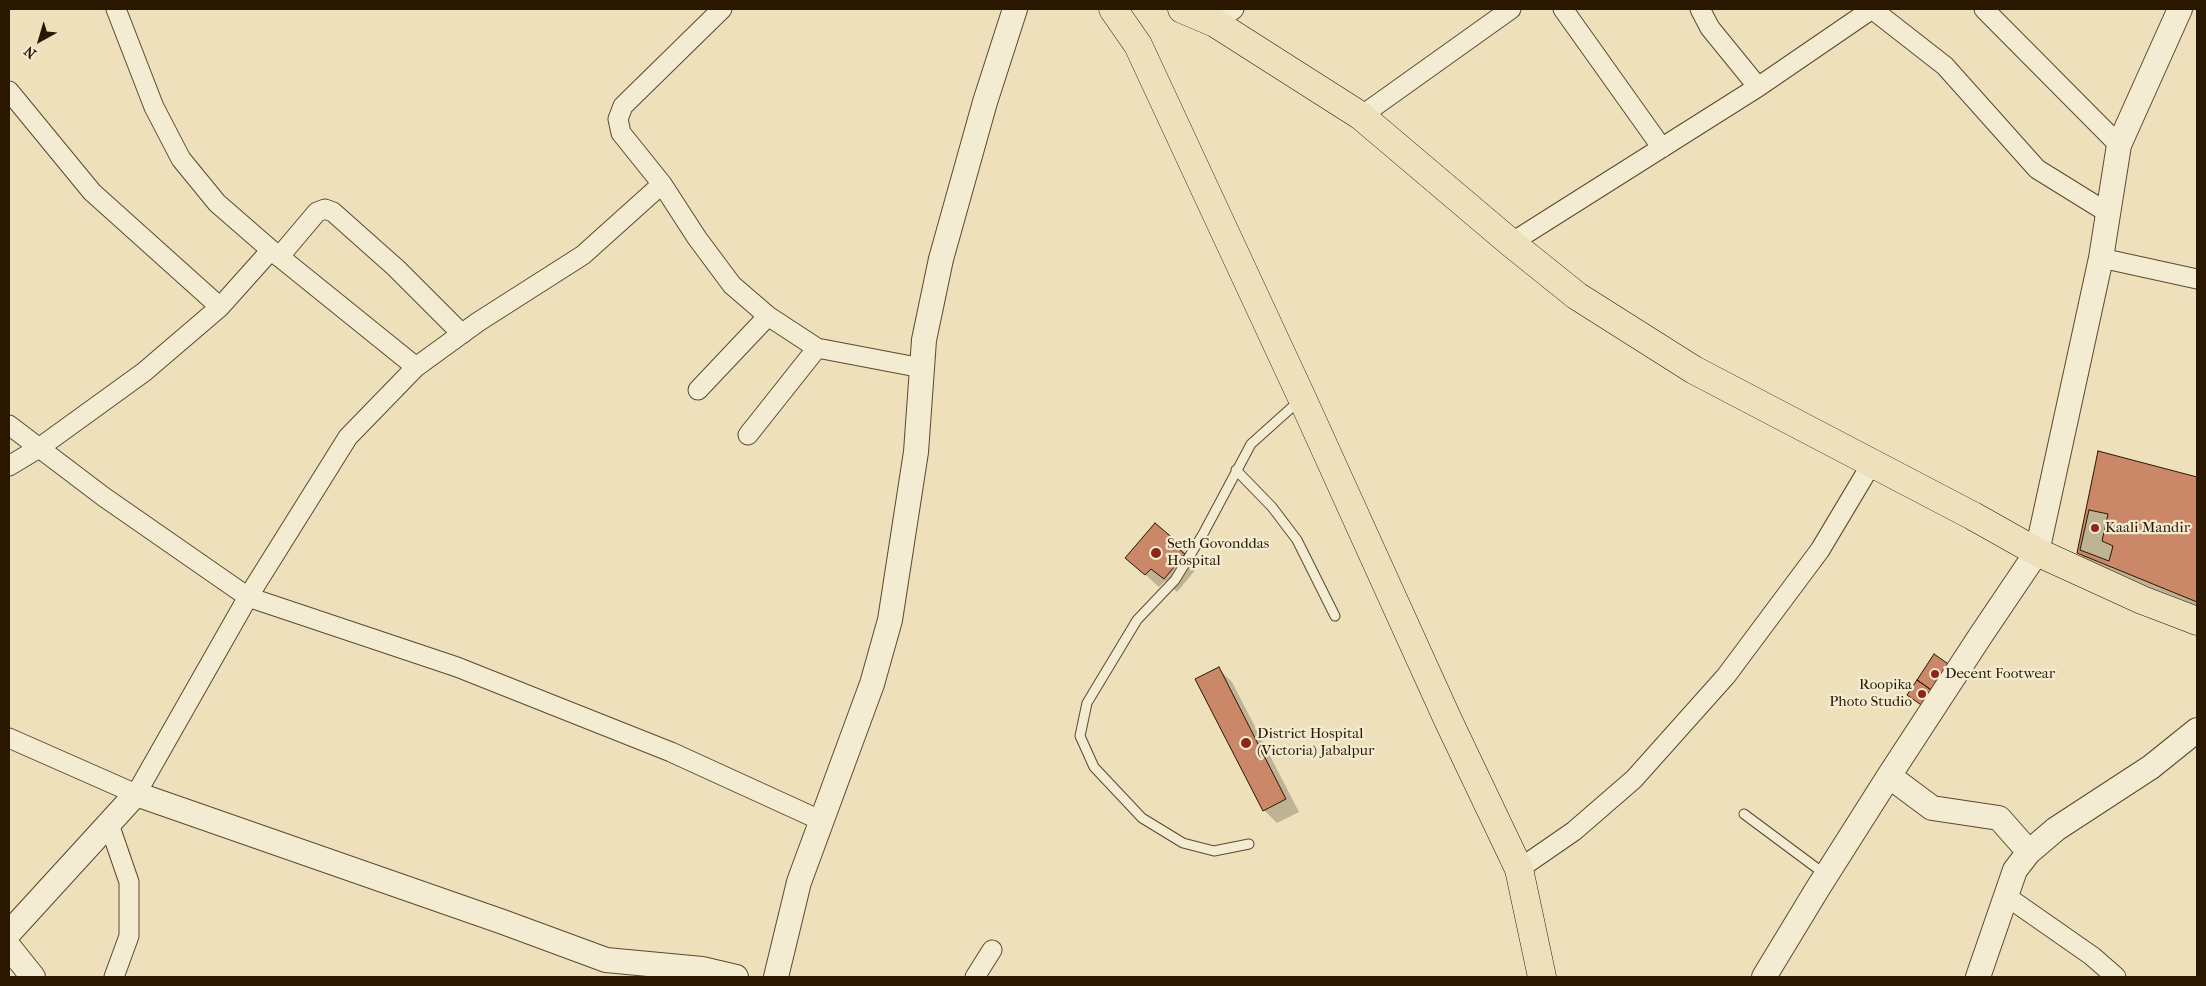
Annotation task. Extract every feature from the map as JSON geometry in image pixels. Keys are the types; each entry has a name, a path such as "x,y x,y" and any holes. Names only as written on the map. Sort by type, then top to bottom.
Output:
{"main road":[{"path":"1182,9 1225,16 1361,116 1511,243 1577,296 1694,370 1973,516 2037,552 2142,600 2197,621"},
{"path":"1124,10 1138,45 1302,398 1448,720 1519,869 1542,977"}],"street":[{"path":"116,9 154,107 181,159 217,203 275,253 416,367"},
{"path":"722,9 623,106 618,119 621,133 662,184 697,238 732,285 768,316 817,348 922,368"},
{"path":"776,977 799,882 872,684 890,620 916,452 924,340 941,259 984,102 1015,9"},
{"path":"1361,116 1511,9"},
{"path":"1563,9 1662,148"},
{"path":"1700,9 1710,28 1758,87"},
{"path":"1511,243 1758,87 1872,9 1945,66 2037,169 2108,213"},
{"path":"1984,9 2119,145"},
{"path":"1764,977 1826,875 1980,634 2037,552 2100,258 2119,145 2180,9"},
{"path":"9,90 92,192 220,307"},
{"path":"9,933 136,794 248,597 348,437 416,367 462,334 583,255 662,184"},
{"path":"9,466 39,448 144,372 220,307 317,212 324,209 333,212 396,268 462,334"},
{"path":"2100,258 2197,279"},
{"path":"698,390 768,316"},
{"path":"748,435 817,348"},
{"path":"9,425 104,497 248,597 457,666 671,752 822,821"},
{"path":"1519,869 1574,831 1634,779 1726,676 1820,550 1872,463"},
{"path":"1978,977 2015,870 2029,852 2056,829 2151,766 2197,730"},
{"path":"9,738 136,794 503,922 606,960 702,969 736,977"},
{"path":"1890,776 1932,808 2000,818 2029,852"},
{"path":"109,824 128,882 129,936 114,977"},
{"path":"2006,896 2092,956 2116,977"},
{"path":"9,948 33,977"},
{"path":"975,977 992,950"}],"lane":[{"path":"1249,844 1214,851 1183,843 1142,818 1094,768 1080,736 1088,702 1137,620 1174,580 1203,534 1251,444 1302,398"},
{"path":"1236,470 1272,507 1297,540 1335,616"},
{"path":"1744,814 1826,875"}],"building":[{"path":"2098,451 2197,477 2197,602 2077,553"},
{"name":"Kaali Mandir","path":"2089,510 2108,514 2102,541 2113,546 2109,561 2080,550"},
{"path":"1155,523 1175,540 1172,544 1185,554 1164,579 1151,569 1145,575 1125,558"},
{"name":"Decent Footwear","path":"1934,654 1954,668 1937,694 1917,680"},
{"path":"1219,667 1286,799 1263,811 1195,679"},
{"name":"Roopika Photo Studio","path":"1917,680 1937,694 1927,709 1907,695"}],"place":[{"name":"Kaali Mandir","path":"2095,528"},
{"name":"Seth Govonddas Hospital","path":"1156,553"},
{"name":"Decent Footwear","path":"1935,674"},
{"name":"Roopika Photo Studio","path":"1922,694"},
{"name":"District Hospital (Victoria) Jabalpur","path":"1246,743"}]}
